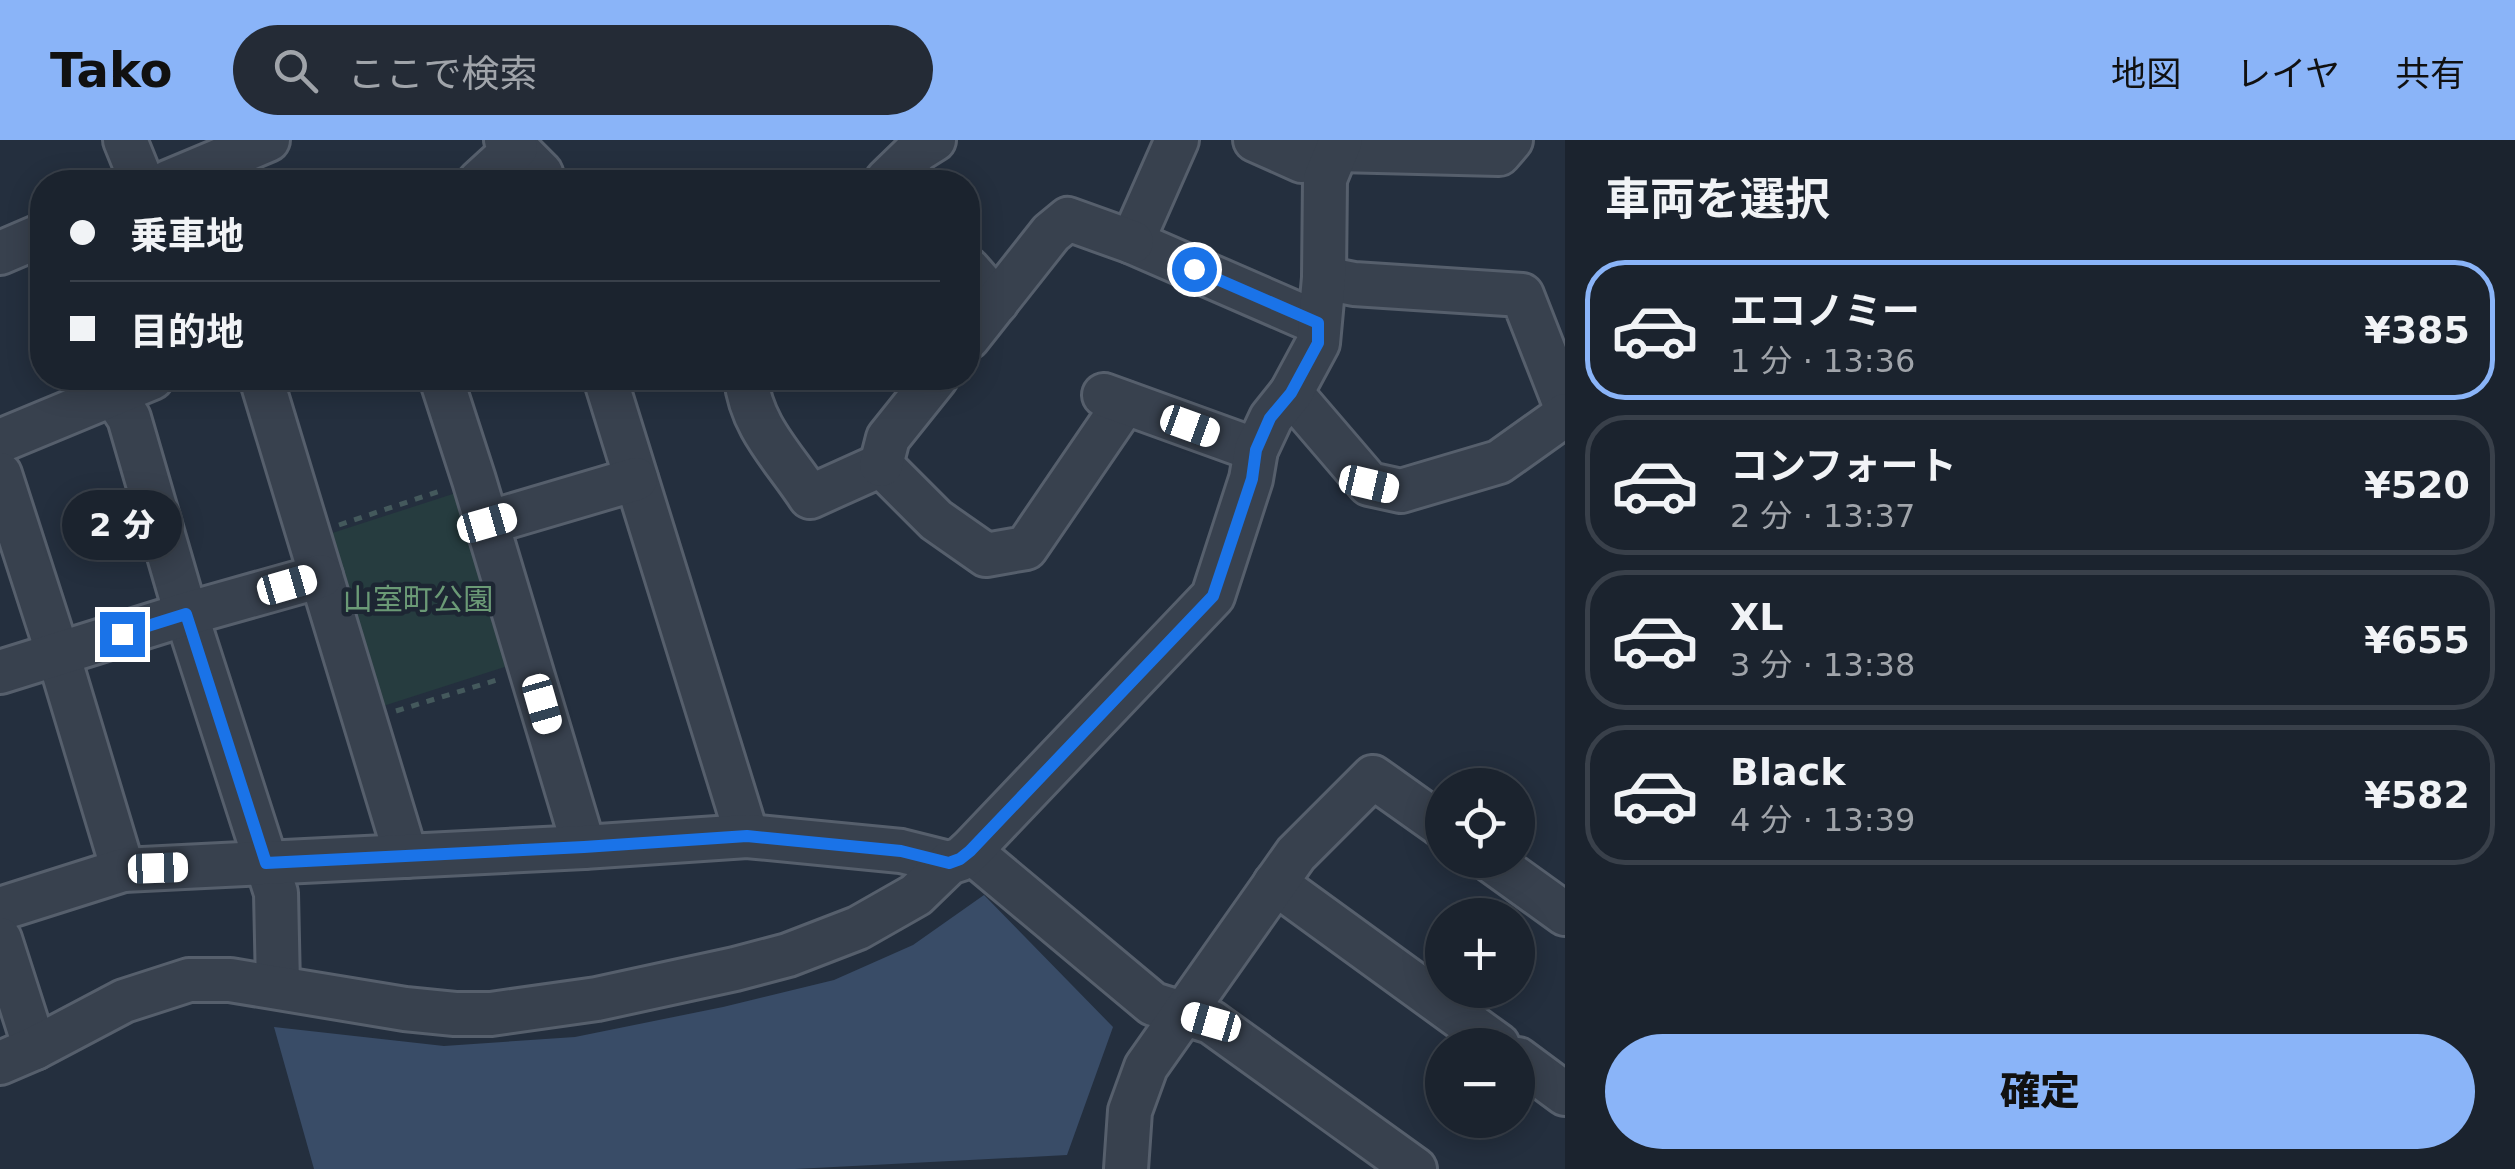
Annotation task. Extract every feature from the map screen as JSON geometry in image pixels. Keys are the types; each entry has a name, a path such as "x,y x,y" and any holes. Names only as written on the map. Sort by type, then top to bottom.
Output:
{"street":[{"path":"124,140 137,170"},
{"path":"198,168 268,140"},
{"path":"897,170 934,140"},
{"path":"1132,242 1177,140"},
{"path":"1255,140 1302,161 1340,145 1499,154 1510,140"},
{"path":"489,170 511,144 538,170"},
{"path":"0,939 17,1055 124,1000 189,980 278,986 388,1007 455,1014 491,1014 597,998 788,955 858,928 916,895 959,857 1213,596 1252,479 1256,450 1270,418 1291,393 1318,343 1324,278 1325,179 1340,145"},
{"path":"980,323 1068,219 1132,242 1318,323"},
{"path":"0,252 30,240"},
{"path":"1324,278 1354,284 1522,295 1565,405"},
{"path":"980,283 997,302"},
{"path":"0,441 123,390"},
{"path":"133,390 130,418 186,614 276,893 278,986"},
{"path":"265,390 406,856"},
{"path":"445,390 584,847"},
{"path":"608,390 747,836"},
{"path":"747,390 767,439 810,497 881,465"},
{"path":"881,465 888,438 926,390"},
{"path":"1291,393 1369,484 1401,492 1499,462 1565,415"},
{"path":"881,465 936,520 986,554 1026,548 1114,399 1256,450"},
{"path":"0,474 122,870"},
{"path":"487,523 636,479"},
{"path":"0,672 320,576"},
{"path":"1126,1169 1130,1110 1146,1066 1296,854 1373,777 1425,814"},
{"path":"0,910 122,870 747,836 959,857 1153,1004 1211,1022 1415,1169"},
{"path":"1515,878 1565,914"},
{"path":"1275,883 1475,1028"},
{"path":"1535,1072 1565,1094"}],"path":[{"path":"308,535 474,480"},
{"path":"364,720 531,669"}],"green space":[{"name":"山室町公園","path":"459,492 514,664 377,708 323,536"}],"water":[{"path":"984,895 1113,1027 1067,1155 795,1169 314,1169 274,1027 444,1046 575,1037 834,980 913,945"}],"route":[{"path":"122,634 186,614 266,863 747,836 901,851 949,863 970,851 1213,596 1252,479 1256,450 1270,418 1291,393 1318,343 1318,323 1194,269"}]}
